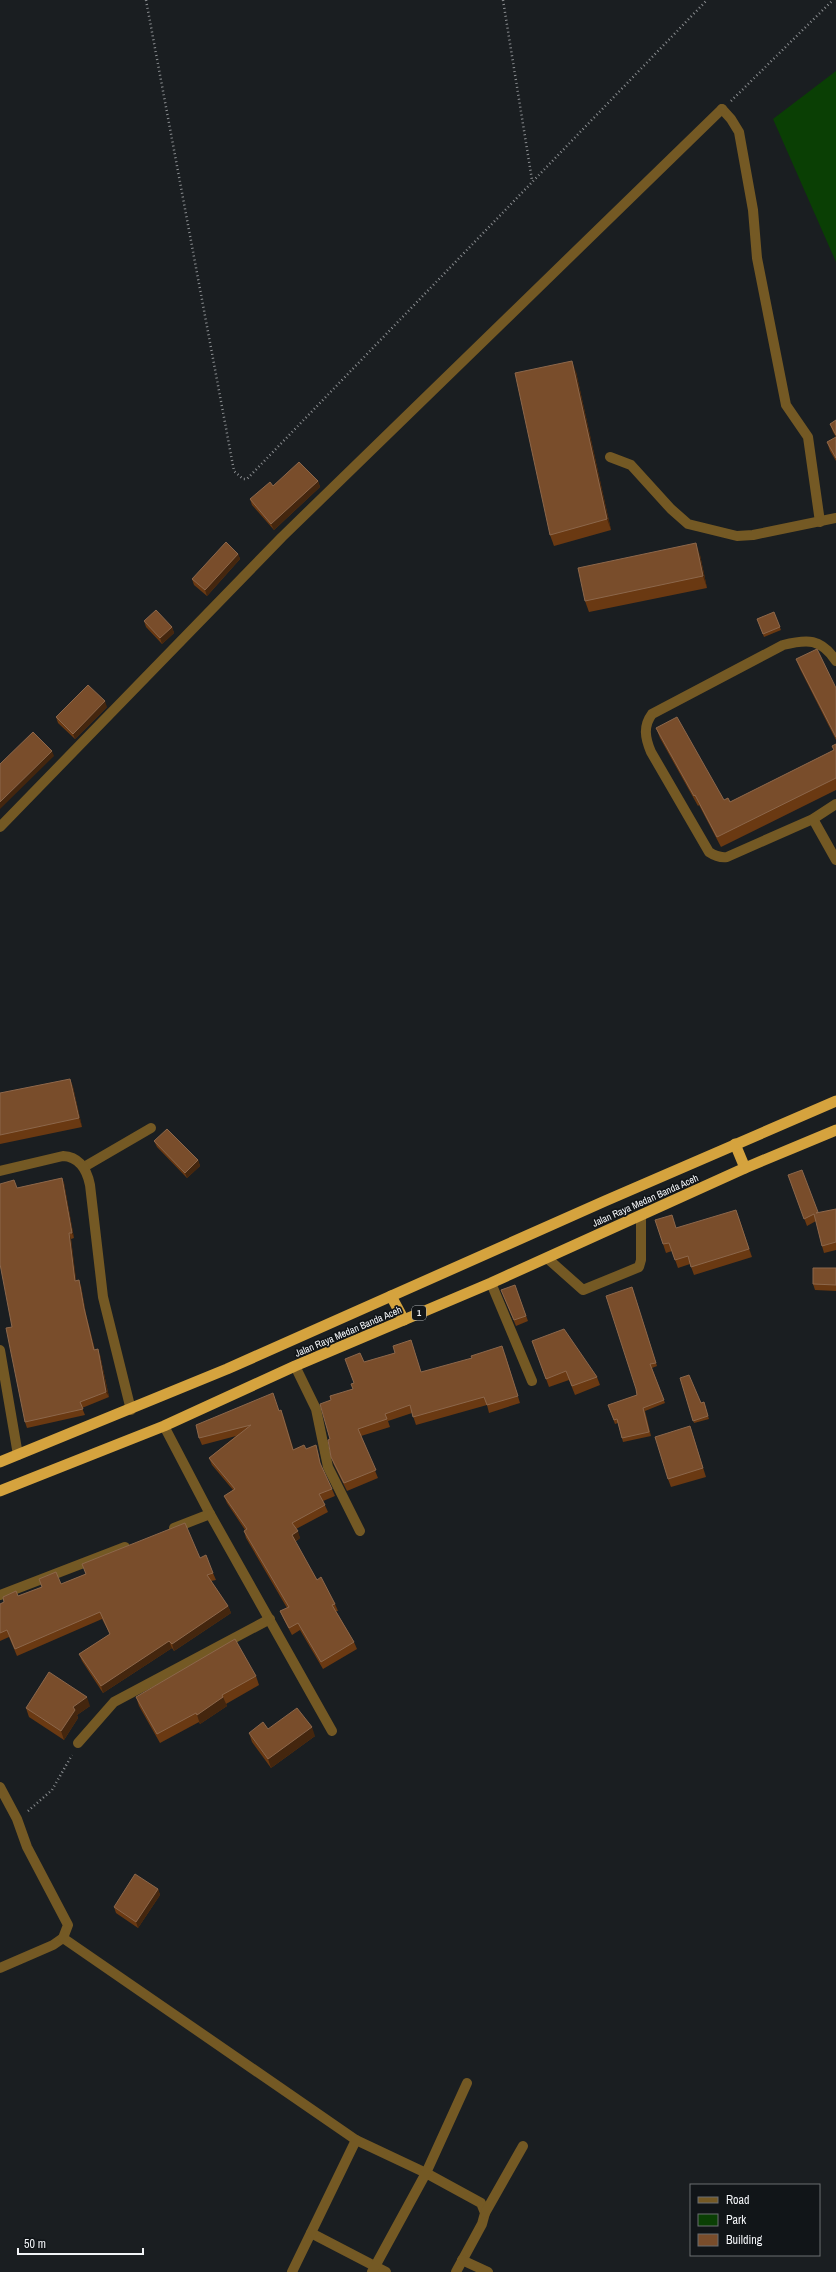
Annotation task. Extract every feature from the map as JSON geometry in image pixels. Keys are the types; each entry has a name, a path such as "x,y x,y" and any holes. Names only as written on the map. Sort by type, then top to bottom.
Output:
{"highway":[{"name":"Jalan Raya Medan Banda Aceh","path":"0,1462 131,1410 735,1144 836,1102"},
{"name":"Jalan Raya Medan Banda Aceh","path":"0,1491 164,1426 295,1366 491,1283 745,1168 836,1130"},
{"path":"735,1144 745,1168"},
{"path":"391,1296 404,1320"}],"street":[{"path":"0,827 282,537 722,109 731,119 739,132 753,210 757,258 786,405 808,437 820,522"},
{"path":"610,457 631,465 671,509 688,524 737,536 753,535 836,518"},
{"path":"836,661 818,643 803,640 783,646 652,714 645,728 646,742 651,752 709,852 715,856 727,857 813,819 836,804"},
{"path":"813,819 836,860"},
{"path":"84,1167 151,1128"},
{"path":"0,1171 63,1156 71,1157 84,1167 90,1185 103,1297 131,1410"},
{"path":"547,1258 583,1290 636,1270 641,1260 641,1215"},
{"path":"491,1283 532,1381"},
{"path":"0,1350 18,1455"},
{"path":"295,1366 316,1409 328,1467 360,1531"},
{"path":"164,1426 210,1514 332,1731"},
{"path":"167,1531 210,1514"},
{"path":"0,1595 138,1542"},
{"path":"78,1744 114,1702 270,1619"},
{"path":"0,1787 17,1819 27,1847 68,1925 63,1938 53,1945 0,1968"},
{"path":"63,1938 356,2140 426,2173 482,2203 485,2213"},
{"path":"374,2269 426,2173 467,2083"},
{"path":"292,2272 356,2140"},
{"path":"456,2272 482,2224 485,2213 523,2146"},
{"path":"311,2233 374,2269 386,2272"},
{"path":"462,2260 488,2272"}],"path":[{"path":"146,0 234,471 240,478 247,479 532,180 707,0"},
{"path":"503,0 532,180"},
{"path":"722,109 833,0"},
{"path":"17,1819 44,1799 52,1790 78,1744"}],"green space":[{"path":"836,71 836,262 773,119"}],"building":[{"path":"572,361 607,519 550,535 515,373"},
{"path":"836,420 836,435 830,424"},
{"path":"836,437 836,458 827,442"},
{"path":"299,462 318,481 271,524 250,499 270,482 273,486"},
{"path":"226,542 238,554 205,590 192,579"},
{"path":"696,543 703,576 585,601 578,568"},
{"path":"156,610 172,627 160,638 144,621"},
{"path":"774,612 780,627 763,634 757,619"},
{"path":"817,649 836,688 836,737 796,659"},
{"path":"88,685 105,701 73,734 56,717"},
{"path":"677,717 724,800 728,798 730,802 834,750 832,746 836,744 836,778 717,837 695,795 694,796 656,728"},
{"path":"33,732 52,751 0,802 0,764"},
{"path":"70,1079 79,1118 0,1135 0,1093"},
{"path":"167,1129 198,1160 185,1173 154,1141"},
{"path":"802,1170 818,1212 816,1213 836,1209 836,1242 822,1246 814,1214 804,1219 788,1175"},
{"path":"62,1178 72,1233 69,1233 75,1281 79,1280 94,1350 98,1349 106,1392 80,1402 83,1409 25,1422 6,1328 12,1327 0,1264 0,1184 14,1180 17,1188"},
{"path":"736,1210 749,1249 691,1267 688,1256 675,1260 669,1243 663,1244 655,1220 672,1215 676,1228"},
{"path":"813,1268 836,1268 836,1285 813,1284"},
{"path":"515,1285 526,1316 514,1320 501,1290"},
{"path":"632,1287 656,1363 650,1364 664,1400 643,1408 649,1432 622,1438 617,1419 614,1420 608,1405 637,1395 606,1296"},
{"path":"564,1329 597,1377 572,1386 566,1371 546,1379 532,1341"},
{"path":"411,1340 421,1372 472,1358 471,1356 502,1346 518,1396 487,1405 484,1397 413,1417 410,1405 385,1414 387,1419 358,1429 376,1470 344,1483 331,1457 328,1440 330,1439 320,1404 331,1400 330,1396 353,1389 351,1384 354,1383 345,1359 360,1353 364,1362 395,1353 393,1346"},
{"path":"689,1375 701,1403 704,1402 708,1416 693,1421 680,1378"},
{"path":"273,1393 279,1411 281,1410 293,1450 304,1445 306,1449 316,1445 320,1463 332,1489 319,1494 325,1505 292,1523 298,1531 292,1535 317,1580 321,1577 335,1604 332,1605 354,1642 321,1662 298,1623 289,1628 280,1611 289,1607 244,1531 247,1529 224,1496 235,1489 209,1458 251,1425 199,1438 196,1425"},
{"path":"690,1426 703,1468 668,1479 655,1437"},
{"path":"185,1523 200,1558 206,1555 213,1573 207,1575 228,1606 172,1644 169,1641 101,1686 79,1654 110,1634 100,1612 15,1649 7,1630 0,1633 0,1604 4,1602 3,1597 16,1591 18,1596 42,1587 39,1579 56,1572 61,1584 86,1574 82,1564"},
{"path":"235,1639 256,1676 222,1695 223,1697 197,1715 196,1713 157,1734 136,1697"},
{"path":"49,1672 87,1697 73,1707 75,1710 61,1731 26,1708"},
{"path":"297,1708 312,1727 268,1759 249,1733 263,1722 268,1729"},
{"path":"135,1874 158,1889 136,1922 114,1907"}]}
